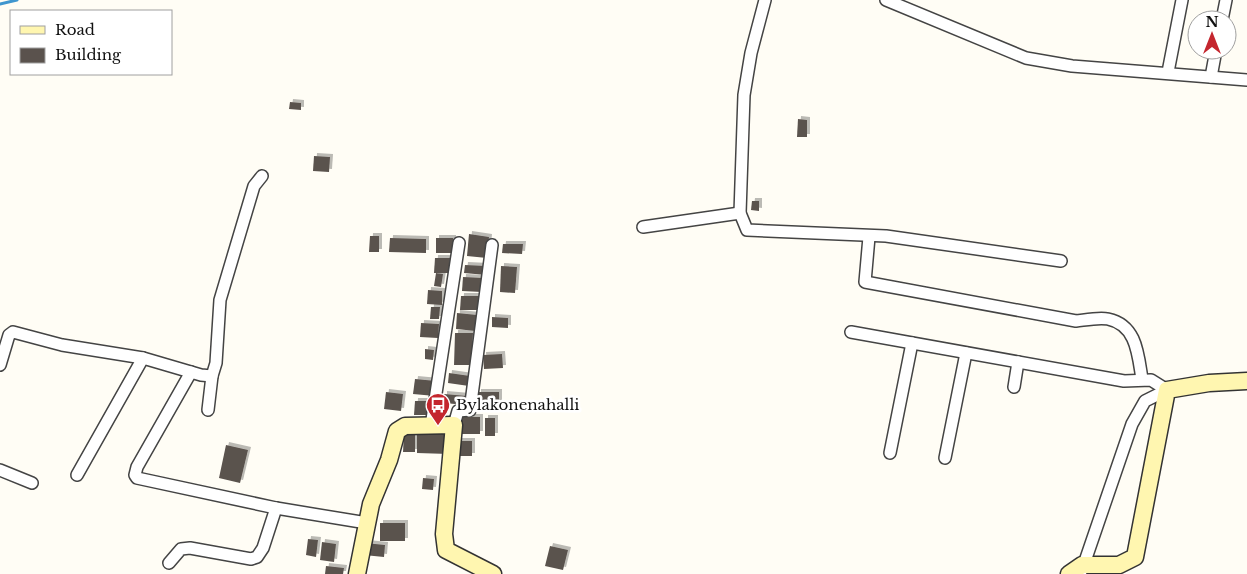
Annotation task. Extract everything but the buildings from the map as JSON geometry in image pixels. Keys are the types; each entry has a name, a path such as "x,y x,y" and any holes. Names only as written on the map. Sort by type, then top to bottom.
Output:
{"street":[{"path":"765,0 751,53 744,94 740,213 747,230 850,234 870,237 886,236 1061,261"},
{"path":"886,0 910,5 1026,58 1072,66 1168,72 1247,80"},
{"path":"1168,72 1182,0"},
{"path":"1211,76 1214,60"},
{"path":"208,410 212,376 216,363 220,300 254,186 262,176"},
{"path":"643,227 740,213"},
{"path":"870,237 865,282 1076,321 1107,318 1125,328 1136,342 1142,379"},
{"path":"430,426 460,243"},
{"path":"492,245 470,410 458,411 454,425 446,515 446,550 493,574"},
{"path":"0,364 9,335 13,332 62,345 143,358 212,376"},
{"path":"851,332 1124,381 1151,380 1166,390"},
{"path":"890,453 912,343"},
{"path":"945,458 966,353"},
{"path":"77,475 143,358"},
{"path":"1014,387 1018,362"},
{"path":"191,372 136,467 134,475 138,478 276,508 367,523"},
{"path":"1166,390 1135,557 1119,565 1077,571 1132,424 1145,401 1166,390 1210,383 1247,381"},
{"path":"357,574 371,504 389,460 396,432 406,426 454,425"},
{"path":"0,470 32,483"},
{"path":"169,563 182,549 190,548 251,559 257,557 263,548 276,508"}],"waterway":[{"path":"0,4 17,0"}],"place":[{"name":"Bylakonenahalli","path":"438,426"}]}
